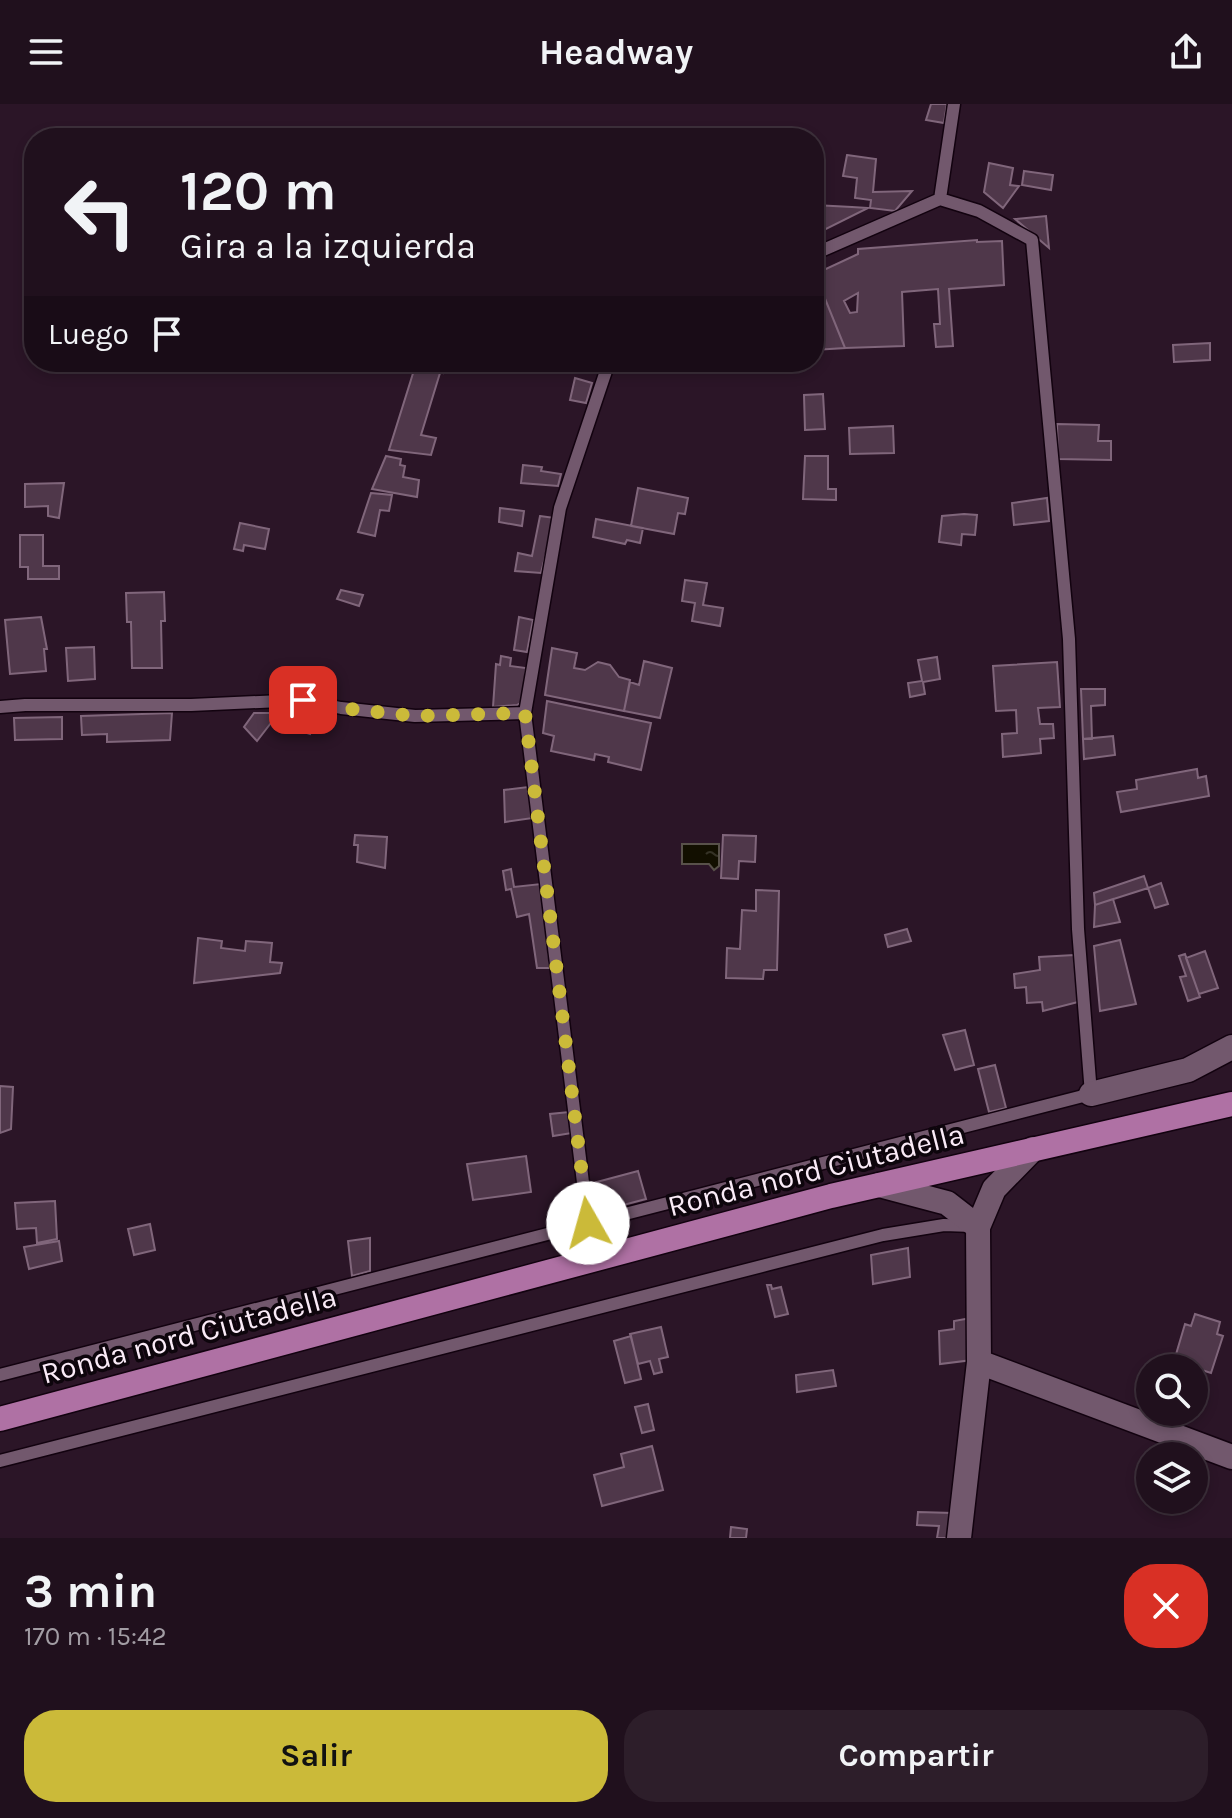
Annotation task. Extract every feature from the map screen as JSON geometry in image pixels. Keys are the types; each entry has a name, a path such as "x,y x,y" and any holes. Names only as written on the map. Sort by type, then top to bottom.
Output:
{"main road":[{"name":"Ronda nord Ciutadella","path":"0,1419 879,1185 1232,1104"}],"street":[{"path":"1091,1094 1188,1070 1232,1047"},
{"path":"959,1538 979,1362 978,1227 994,1189 1033,1149"},
{"path":"879,1185 947,1203 978,1227"},
{"path":"979,1362 1232,1457"}],"lane":[{"path":"940,199 954,104"},
{"path":"0,1375 1091,1094 1078,929 1069,639 1032,240 979,211 940,199 824,250"},
{"path":"588,1223 525,713 560,508 606,372"},
{"path":"0,707 191,705 303,700 341,708 415,716 525,713"},
{"path":"0,1461 883,1235 944,1225 978,1227"}],"water":[{"path":"682,844 719,844 719,866 714,870 709,864 682,864"}],"building":[{"path":"931,104 947,104 944,123 926,120"},
{"path":"847,155 876,159 873,192 912,191 895,211 870,208 871,200 855,198 857,178 843,176"},
{"path":"989,163 1013,168 1010,185 1019,186 1003,208 984,192"},
{"path":"1024,171 1053,175 1051,190 1022,185"},
{"path":"824,206 868,208 824,230"},
{"path":"1046,216 1049,248 1015,219"},
{"path":"1002,241 1004,285 949,289 953,346 936,347 934,324 940,324 938,289 902,292 904,346 845,348 824,296 824,270 858,254 858,249","holes":["858,293 857,312 850,313 844,301"]},
{"path":"824,296 845,348 824,349"},
{"path":"1210,343 1210,360 1174,362 1173,345"},
{"path":"413,372 440,373 421,435 436,438 431,455 389,450"},
{"path":"575,378 592,383 586,403 570,400"},
{"path":"823,394 825,429 805,430 804,395"},
{"path":"1057,424 1099,425 1098,441 1111,441 1111,460 1058,459"},
{"path":"893,426 894,453 850,454 849,428"},
{"path":"386,456 401,459 400,465 405,466 403,477 419,480 417,497 372,489"},
{"path":"805,456 828,456 828,489 836,489 836,500 803,499"},
{"path":"523,465 542,467 541,471 561,474 558,486 521,483"},
{"path":"64,483 59,518 48,516 48,506 25,507 25,484"},
{"path":"638,488 688,498 685,514 678,513 674,534 631,526"},
{"path":"371,493 392,495 389,511 380,510 375,536 358,532"},
{"path":"1047,498 1049,521 1014,525 1012,503"},
{"path":"500,508 524,511 522,526 499,522"},
{"path":"977,515 975,535 962,534 961,545 939,542 942,516"},
{"path":"540,516 555,518 541,573 515,571 518,553 532,556"},
{"path":"596,519 643,528 640,543 627,540 625,544 593,537"},
{"path":"240,523 269,529 265,549 244,545 243,551 234,549"},
{"path":"20,535 43,535 43,566 59,566 59,579 28,579 28,567 20,567"},
{"path":"685,580 707,583 703,605 723,608 720,626 692,621 695,603 682,601"},
{"path":"341,590 363,595 359,606 337,599"},
{"path":"164,592 162,668 132,668 131,622 127,622 126,593"},
{"path":"41,617 47,649 44,649 46,671 10,674 5,620"},
{"path":"519,617 533,620 527,652 514,650"},
{"path":"94,647 95,679 68,681 66,648"},
{"path":"552,648 577,653 574,668 585,670 598,662 610,665 619,677 630,680 624,711 545,695"},
{"path":"501,656 511,658 510,666 526,668 522,702 493,707 496,664 500,665"},
{"path":"937,657 940,679 923,682 925,694 910,697 908,683 922,681 918,660"},
{"path":"644,661 672,668 660,718 624,711 630,682 639,685"},
{"path":"1057,662 1060,707 1038,708 1040,724 1053,724 1054,738 1040,739 1041,753 1003,757 1002,734 1017,733 1016,710 996,711 993,666"},
{"path":"1081,689 1105,689 1105,705 1091,706 1092,739 1083,739"},
{"path":"547,701 651,723 641,770 608,762 609,757 595,754 594,760 551,751 554,736 543,733"},
{"path":"313,712 310,734 287,724 283,713"},
{"path":"172,713 170,740 107,742 107,734 82,735 81,716"},
{"path":"254,713 274,713 274,719 257,741 244,727"},
{"path":"62,717 62,739 15,740 14,718"},
{"path":"1113,736 1115,755 1084,759 1083,739"},
{"path":"1197,769 1198,778 1206,776 1209,796 1121,812 1117,792 1137,789 1136,780"},
{"path":"528,787 533,818 505,822 504,790"},
{"path":"355,835 387,837 385,868 357,862"},
{"path":"723,835 756,836 755,862 739,861 738,879 721,878"},
{"path":"511,869 514,887 541,884 550,968 537,968 529,914 517,917 511,889 506,890 503,871"},
{"path":"1144,876 1148,888 1095,905 1094,893"},
{"path":"1161,883 1168,904 1155,908 1148,888"},
{"path":"756,890 779,891 777,970 764,970 763,979 726,978 727,948 740,949 742,910 756,911"},
{"path":"1113,899 1120,922 1094,927 1095,905"},
{"path":"907,929 911,941 888,947 885,935"},
{"path":"198,938 222,941 221,948 245,951 246,941 272,943 270,962 282,963 280,973 194,983"},
{"path":"1120,940 1136,1004 1100,1011 1094,946"},
{"path":"1205,951 1218,988 1199,994 1186,958"},
{"path":"1185,954 1200,997 1188,1001 1180,977 1186,976 1179,956"},
{"path":"1074,955 1078,1002 1043,1011 1042,1002 1027,1003 1026,987 1015,988 1014,974 1040,970 1039,957"},
{"path":"965,1030 974,1065 955,1070 943,1035"},
{"path":"995,1065 1006,1108 989,1112 978,1069"},
{"path":"0,1086 13,1087 11,1129 0,1133"},
{"path":"569,1112 572,1133 553,1136 550,1114"},
{"path":"526,1156 531,1192 473,1200 467,1164"},
{"path":"638,1171 646,1199 597,1212 593,1183"},
{"path":"55,1201 57,1239 37,1243 36,1228 17,1229 15,1203"},
{"path":"150,1224 155,1250 134,1255 128,1229"},
{"path":"370,1238 370,1271 352,1276 348,1241"},
{"path":"59,1241 62,1261 29,1269 24,1247"},
{"path":"908,1248 910,1277 873,1284 871,1255"},
{"path":"767,1285 771,1285 772,1289 781,1287 788,1314 775,1317"},
{"path":"1195,1314 1220,1322 1217,1334 1223,1336 1211,1373 1208,1372 1208,1354 1176,1354 1185,1324 1191,1326"},
{"path":"971,1318 972,1360 940,1364 939,1331 954,1329 954,1321"},
{"path":"661,1327 668,1357 659,1359 662,1372 654,1374 650,1361 638,1364 630,1334"},
{"path":"631,1336 641,1379 625,1383 614,1341"},
{"path":"833,1370 836,1386 797,1392 796,1375"},
{"path":"648,1404 654,1430 642,1433 635,1407"},
{"path":"652,1446 663,1490 602,1506 594,1475 624,1467 621,1454"},
{"path":"918,1512 953,1513 949,1538 937,1538 939,1526 917,1525"},
{"path":"731,1527 747,1529 746,1538 730,1538"}],"route":[{"path":"303,700 341,708 415,716 525,713 588,1223"}]}
